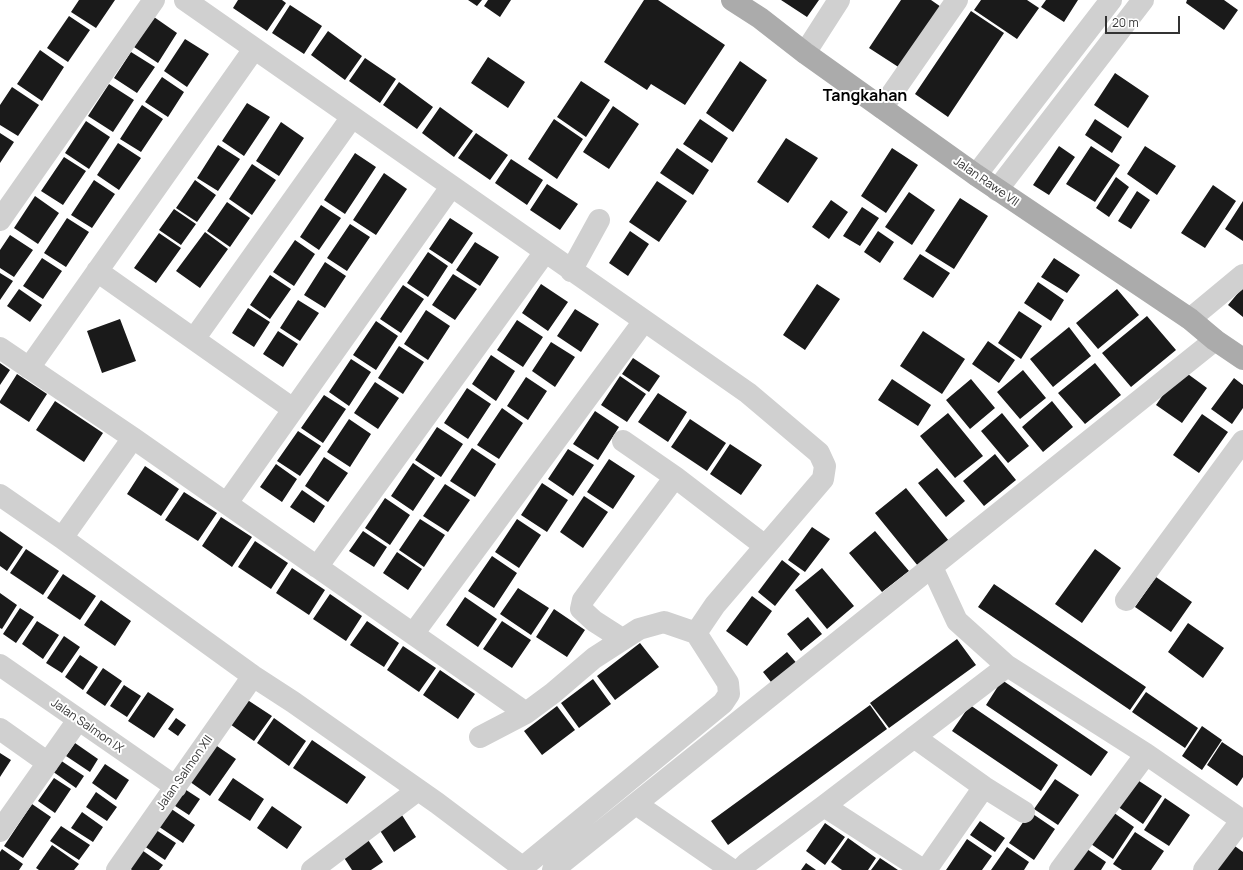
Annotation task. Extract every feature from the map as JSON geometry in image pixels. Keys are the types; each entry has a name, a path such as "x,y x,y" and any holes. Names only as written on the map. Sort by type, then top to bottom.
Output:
{"main road":[{"name":"Jalan Rawe VII","path":"732,0 760,18 805,54 976,176 1190,320 1215,340 1243,359"}],"street":[{"path":"0,220 154,0"},
{"path":"185,0 571,271 748,393 819,454 825,466 823,479 715,605 696,633"},
{"path":"805,54 839,0"},
{"path":"882,108 957,0"},
{"path":"976,176 1111,0"},
{"path":"997,190 1143,0"},
{"path":"29,368 254,49"},
{"path":"194,339 352,117"},
{"path":"227,504 451,186"},
{"path":"571,271 599,220"},
{"path":"317,567 545,252"},
{"path":"97,271 293,409"},
{"path":"1190,320 1243,275"},
{"path":"413,634 644,321"},
{"path":"553,870 1215,340"},
{"path":"0,348 133,438 526,714"},
{"path":"62,538 133,438"},
{"path":"623,441 765,546"},
{"path":"1126,600 1243,441"},
{"path":"622,639 594,620 581,609 583,600 675,478"},
{"path":"0,495 253,676 293,702 418,790 524,869 723,704 729,694 728,683 696,633 664,622 639,629 622,639 594,658 526,714 480,737"},
{"path":"932,566 957,621 1006,665 1146,754 1243,820 1204,870"},
{"name":"Jalan Salmon IX","path":"0,665 176,787"},
{"path":"740,870 747,863 824,806 1006,665"},
{"name":"Jalan Salmon XII","path":"117,870 253,676"},
{"path":"0,831 78,720"},
{"path":"0,729 48,763"},
{"path":"914,737 984,787 1024,812"},
{"path":"1060,870 1146,754"},
{"path":"926,870 984,787"},
{"path":"312,870 418,790"},
{"path":"636,804 732,870"},
{"path":"824,806 923,870"}],"building":[{"path":"79,0 115,0 96,28 71,12"},
{"path":"238,0 282,0 286,3 267,31 233,8"},
{"path":"468,0 482,0 477,6"},
{"path":"488,0 511,0 500,17 484,6"},
{"path":"644,0 658,0 725,45 685,105 651,84 647,90 604,62"},
{"path":"781,0 819,0 807,17"},
{"path":"901,0 931,0 944,9 903,70 869,48"},
{"path":"981,0 1027,0 1039,8 1017,39 974,10"},
{"path":"1046,0 1078,0 1064,22 1041,7"},
{"path":"1187,0 1224,0 1238,10 1224,30 1186,3"},
{"path":"290,5 322,26 304,54 272,33"},
{"path":"971,11 1004,33 948,117 915,94"},
{"path":"69,16 90,30 68,62 47,48"},
{"path":"154,17 177,33 158,63 134,47"},
{"path":"328,31 362,56 345,80 311,55"},
{"path":"185,39 209,54 187,87 164,71"},
{"path":"40,50 64,67 42,101 17,84"},
{"path":"131,52 155,67 137,93 114,78"},
{"path":"488,57 525,82 508,108 471,83"},
{"path":"365,58 396,79 380,103 349,81"},
{"path":"740,61 767,80 733,132 706,113"},
{"path":"1115,73 1149,96 1128,128 1094,105"},
{"path":"162,77 184,92 168,117 145,102"},
{"path":"581,81 610,100 586,137 557,117"},
{"path":"399,82 433,107 417,129 383,105"},
{"path":"109,84 134,100 113,132 88,116"},
{"path":"12,87 39,105 18,136 0,125 0,105"},
{"path":"247,103 270,117 244,156 222,141"},
{"path":"142,105 163,119 141,152 120,139"},
{"path":"613,106 639,124 609,169 583,152"},
{"path":"440,107 473,131 454,157 422,133"},
{"path":"554,119 583,139 557,179 528,159"},
{"path":"700,119 728,138 712,163 683,144"},
{"path":"1095,119 1122,137 1112,153 1085,135"},
{"path":"86,121 110,137 89,169 65,153"},
{"path":"281,122 304,138 279,176 256,161"},
{"path":"0,133 14,142 0,163"},
{"path":"476,133 508,155 490,180 458,158"},
{"path":"786,138 818,158 788,203 757,182"},
{"path":"118,143 141,158 119,190 97,175"},
{"path":"218,145 240,159 218,191 197,178"},
{"path":"1059,146 1075,157 1049,195 1033,185"},
{"path":"1091,146 1120,165 1095,202 1066,184"},
{"path":"1145,146 1176,166 1157,195 1127,174"},
{"path":"677,148 709,170 693,195 660,173"},
{"path":"892,148 918,165 886,213 861,196"},
{"path":"355,153 376,167 345,214 324,200"},
{"path":"64,157 86,171 63,205 41,191"},
{"path":"511,159 543,180 527,205 495,183"},
{"path":"252,164 276,180 252,215 229,199"},
{"path":"384,173 407,189 376,235 353,220"},
{"path":"1116,177 1129,187 1109,217 1096,208"},
{"path":"94,180 115,194 92,228 71,215"},
{"path":"195,180 216,195 197,222 176,208"},
{"path":"657,181 687,201 659,242 629,222"},
{"path":"547,184 578,204 560,230 530,210"},
{"path":"1213,185 1236,201 1205,248 1181,233"},
{"path":"1137,191 1150,200 1131,229 1118,221"},
{"path":"909,192 935,210 912,245 885,227"},
{"path":"35,196 59,213 38,244 14,228"},
{"path":"960,198 988,216 954,269 925,251"},
{"path":"831,200 848,212 829,239 812,227"},
{"path":"1243,201 1243,241 1225,229"},
{"path":"227,202 250,218 230,247 207,231"},
{"path":"321,205 341,218 319,250 300,237"},
{"path":"862,207 879,218 860,246 843,236"},
{"path":"174,209 196,224 181,245 159,230"},
{"path":"67,218 89,232 66,267 44,253"},
{"path":"450,218 473,233 452,264 429,249"},
{"path":"350,224 370,237 347,271 327,258"},
{"path":"630,231 649,244 628,276 609,263"},
{"path":"878,231 894,242 880,263 864,252"},
{"path":"205,232 228,249 200,288 176,271"},
{"path":"159,233 181,248 156,283 134,268"},
{"path":"10,235 33,250 14,277 0,268 0,250"},
{"path":"295,240 315,254 294,286 273,272"},
{"path":"475,242 499,257 480,286 456,270"},
{"path":"428,252 448,266 428,297 407,283"},
{"path":"920,254 950,273 933,298 903,279"},
{"path":"42,258 62,271 43,299 23,286"},
{"path":"1054,258 1080,275 1067,293 1041,277"},
{"path":"325,262 346,276 325,308 304,295"},
{"path":"0,273 13,281 0,300"},
{"path":"453,274 477,289 455,320 432,305"},
{"path":"270,275 291,289 270,319 250,305"},
{"path":"1038,282 1064,300 1051,321 1024,303"},
{"path":"541,284 568,302 548,331 522,313"},
{"path":"817,284 840,299 805,350 783,335"},
{"path":"403,285 424,299 401,333 380,319"},
{"path":"1243,287 1243,317 1228,305"},
{"path":"19,289 42,305 30,322 7,306"},
{"path":"1117,289 1139,315 1098,349 1076,323"},
{"path":"298,300 319,313 300,341 280,328"},
{"path":"248,308 270,322 254,347 232,333"},
{"path":"575,309 599,324 581,352 557,336"},
{"path":"426,310 450,326 428,360 404,344"},
{"path":"1019,311 1042,326 1021,359 998,343"},
{"path":"1147,316 1176,350 1131,387 1102,353"},
{"path":"120,319 136,361 102,373 87,331"},
{"path":"517,320 543,337 523,367 497,350"},
{"path":"376,321 398,336 376,370 353,355"},
{"path":"1069,327 1091,356 1053,387 1030,359"},
{"path":"278,331 298,344 283,367 263,354"},
{"path":"923,331 965,359 942,394 900,366"},
{"path":"988,341 1015,360 999,383 972,364"},
{"path":"551,342 575,357 555,387 532,371"},
{"path":"399,346 424,362 403,394 378,378"},
{"path":"491,355 515,371 496,401 472,384"},
{"path":"633,358 660,376 649,392 622,374"},
{"path":"351,359 371,372 349,406 329,392"},
{"path":"0,363 10,370 0,385"},
{"path":"1095,363 1121,395 1085,424 1058,393"},
{"path":"1181,369 1207,388 1182,423 1156,405"},
{"path":"1023,370 1046,398 1020,419 997,392"},
{"path":"17,374 47,394 29,422 0,403"},
{"path":"620,376 646,394 627,422 601,405"},
{"path":"526,377 547,391 528,420 507,406"},
{"path":"1234,378 1243,385 1243,408 1232,424 1211,409"},
{"path":"892,379 931,405 918,426 878,400"},
{"path":"971,379 995,408 970,429 946,400"},
{"path":"375,382 399,398 378,429 354,413"},
{"path":"467,388 491,404 468,439 444,423"},
{"path":"658,393 687,412 668,442 638,422"},
{"path":"324,395 346,409 323,443 301,428"},
{"path":"55,401 103,433 84,462 36,430"},
{"path":"1052,401 1073,427 1043,452 1022,427"},
{"path":"502,408 523,423 499,459 477,445"},
{"path":"595,411 619,427 598,460 573,444"},
{"path":"948,413 983,456 955,478 920,436"},
{"path":"1002,413 1029,446 1008,463 981,431"},
{"path":"1202,414 1228,432 1199,473 1173,455"},
{"path":"349,419 371,434 350,467 327,452"},
{"path":"690,419 726,443 707,471 671,447"},
{"path":"437,427 463,444 441,477 415,460"},
{"path":"298,431 321,446 300,476 277,461"},
{"path":"730,444 762,465 741,495 710,474"},
{"path":"472,448 496,464 475,497 450,481"},
{"path":"568,449 594,465 573,496 548,479"},
{"path":"995,454 1016,480 984,506 963,481"},
{"path":"324,457 348,473 328,502 305,486"},
{"path":"609,459 635,476 613,509 587,492"},
{"path":"413,463 435,478 413,511 391,496"},
{"path":"276,464 297,479 282,502 260,487"},
{"path":"145,466 179,489 161,516 127,494"},
{"path":"937,468 965,501 946,517 918,483"},
{"path":"542,483 568,500 547,532 521,515"},
{"path":"445,484 470,500 448,532 423,516"},
{"path":"906,488 949,541 918,566 875,513"},
{"path":"302,490 325,506 314,523 290,507"},
{"path":"184,492 217,513 198,541 165,520"},
{"path":"584,496 608,512 583,548 560,532"},
{"path":"385,498 410,515 390,545 365,528"},
{"path":"221,517 252,537 232,567 202,546"},
{"path":"420,519 445,535 424,567 399,550"},
{"path":"517,519 541,535 519,568 495,552"},
{"path":"812,527 830,539 805,572 788,560"},
{"path":"0,531 23,547 7,571 0,566"},
{"path":"363,531 387,547 374,567 349,551"},
{"path":"875,531 909,571 882,592 849,553"},
{"path":"255,541 288,563 271,589 238,567"},
{"path":"26,549 59,571 43,595 10,573"},
{"path":"1095,549 1121,568 1082,623 1055,604"},
{"path":"397,552 422,569 408,590 383,573"},
{"path":"492,556 517,573 494,608 468,591"},
{"path":"782,560 800,574 775,606 758,592"},
{"path":"292,568 325,590 309,615 276,593"},
{"path":"822,568 854,606 827,629 795,590"},
{"path":"63,574 96,596 80,620 47,598"},
{"path":"1156,577 1192,602 1171,632 1135,607"},
{"path":"994,584 1146,687 1130,710 978,607"},
{"path":"518,588 549,608 531,635 500,614"},
{"path":"0,593 17,605 2,629 0,628"},
{"path":"330,594 362,616 346,641 313,619"},
{"path":"752,596 772,611 747,646 726,631"},
{"path":"465,597 497,619 478,647 446,625"},
{"path":"101,600 131,621 115,646 84,625"},
{"path":"20,608 34,617 16,643 3,634"},
{"path":"554,609 585,630 567,657 536,637"},
{"path":"808,617 822,634 801,651 787,634"},
{"path":"37,621 59,635 43,659 22,644"},
{"path":"367,621 399,643 384,667 350,645"},
{"path":"502,621 531,640 512,668 483,649"},
{"path":"1188,623 1224,648 1203,678 1168,652"},
{"path":"64,636 80,647 62,673 46,663"},
{"path":"957,639 976,665 889,728 870,703"},
{"path":"640,643 659,667 615,700 597,676"},
{"path":"403,646 436,668 419,692 387,670"},
{"path":"787,652 800,667 775,687 763,672"},
{"path":"80,655 98,667 83,690 65,677"},
{"path":"103,668 122,681 105,706 86,693"},
{"path":"440,670 475,694 458,719 423,695"},
{"path":"593,679 611,704 579,728 561,703"},
{"path":"1002,680 1108,752 1091,776 986,705"},
{"path":"124,685 141,696 127,717 110,706"},
{"path":"148,692 174,709 154,738 128,721"},
{"path":"1146,692 1198,728 1185,748 1132,712"},
{"path":"243,697 272,716 254,741 227,722"},
{"path":"870,705 887,729 728,845 711,821"},
{"path":"970,705 1058,765 1041,791 952,731"},
{"path":"557,706 575,730 542,755 524,731"},
{"path":"176,718 186,725 178,736 168,729"},
{"path":"274,718 306,741 289,766 257,743"},
{"path":"1202,726 1222,740 1202,770 1182,756"},
{"path":"312,740 366,777 347,804 293,768"},
{"path":"211,742 236,759 210,796 186,779"},
{"path":"1222,742 1243,756 1243,777 1237,786 1207,765"},
{"path":"75,743 98,759 90,772 66,756"},
{"path":"0,753 11,760 0,777"},
{"path":"60,760 84,776 76,788 52,771"},
{"path":"105,764 129,780 116,800 92,783"},
{"path":"54,778 71,789 55,813 38,801"},
{"path":"233,778 264,799 250,821 218,800"},
{"path":"1055,779 1079,795 1058,825 1034,809"},
{"path":"1136,779 1162,796 1143,824 1117,806"},
{"path":"180,786 200,799 189,815 169,802"},
{"path":"96,792 117,807 107,821 86,807"},
{"path":"1165,798 1190,815 1169,846 1144,830"},
{"path":"32,804 51,817 23,858 4,846"},
{"path":"167,806 195,825 183,843 155,824"},
{"path":"272,806 302,827 287,849 257,828"},
{"path":"1110,810 1134,827 1113,859 1088,842"},
{"path":"82,812 103,827 93,842 71,828"},
{"path":"400,812 416,837 394,852 377,826"},
{"path":"1030,812 1055,829 1034,860 1009,843"},
{"path":"980,821 1005,838 995,852 970,835"},
{"path":"825,823 845,837 825,865 806,851"},
{"path":"61,826 90,845 79,860 50,841"},
{"path":"153,828 176,843 165,860 141,844"},
{"path":"1135,832 1164,851 1151,870 1122,870 1113,864"},
{"path":"364,834 383,862 371,870 352,870 339,850"},
{"path":"848,838 876,858 868,870 842,870 831,862"},
{"path":"967,839 992,856 982,870 946,870"},
{"path":"1232,844 1243,852 1243,870 1214,870"},
{"path":"52,845 79,864 74,870 39,870 36,868"},
{"path":"1007,847 1029,862 1024,870 991,870"},
{"path":"1084,847 1106,862 1101,870 1069,870"},
{"path":"139,848 163,865 159,870 132,870 126,866"},
{"path":"2,849 23,864 19,870 0,870 0,852"},
{"path":"880,858 898,870 871,870"},
{"path":"806,863 816,870 801,870"}],"district":[{"name":"Tangkahan","path":"865,97"}]}
